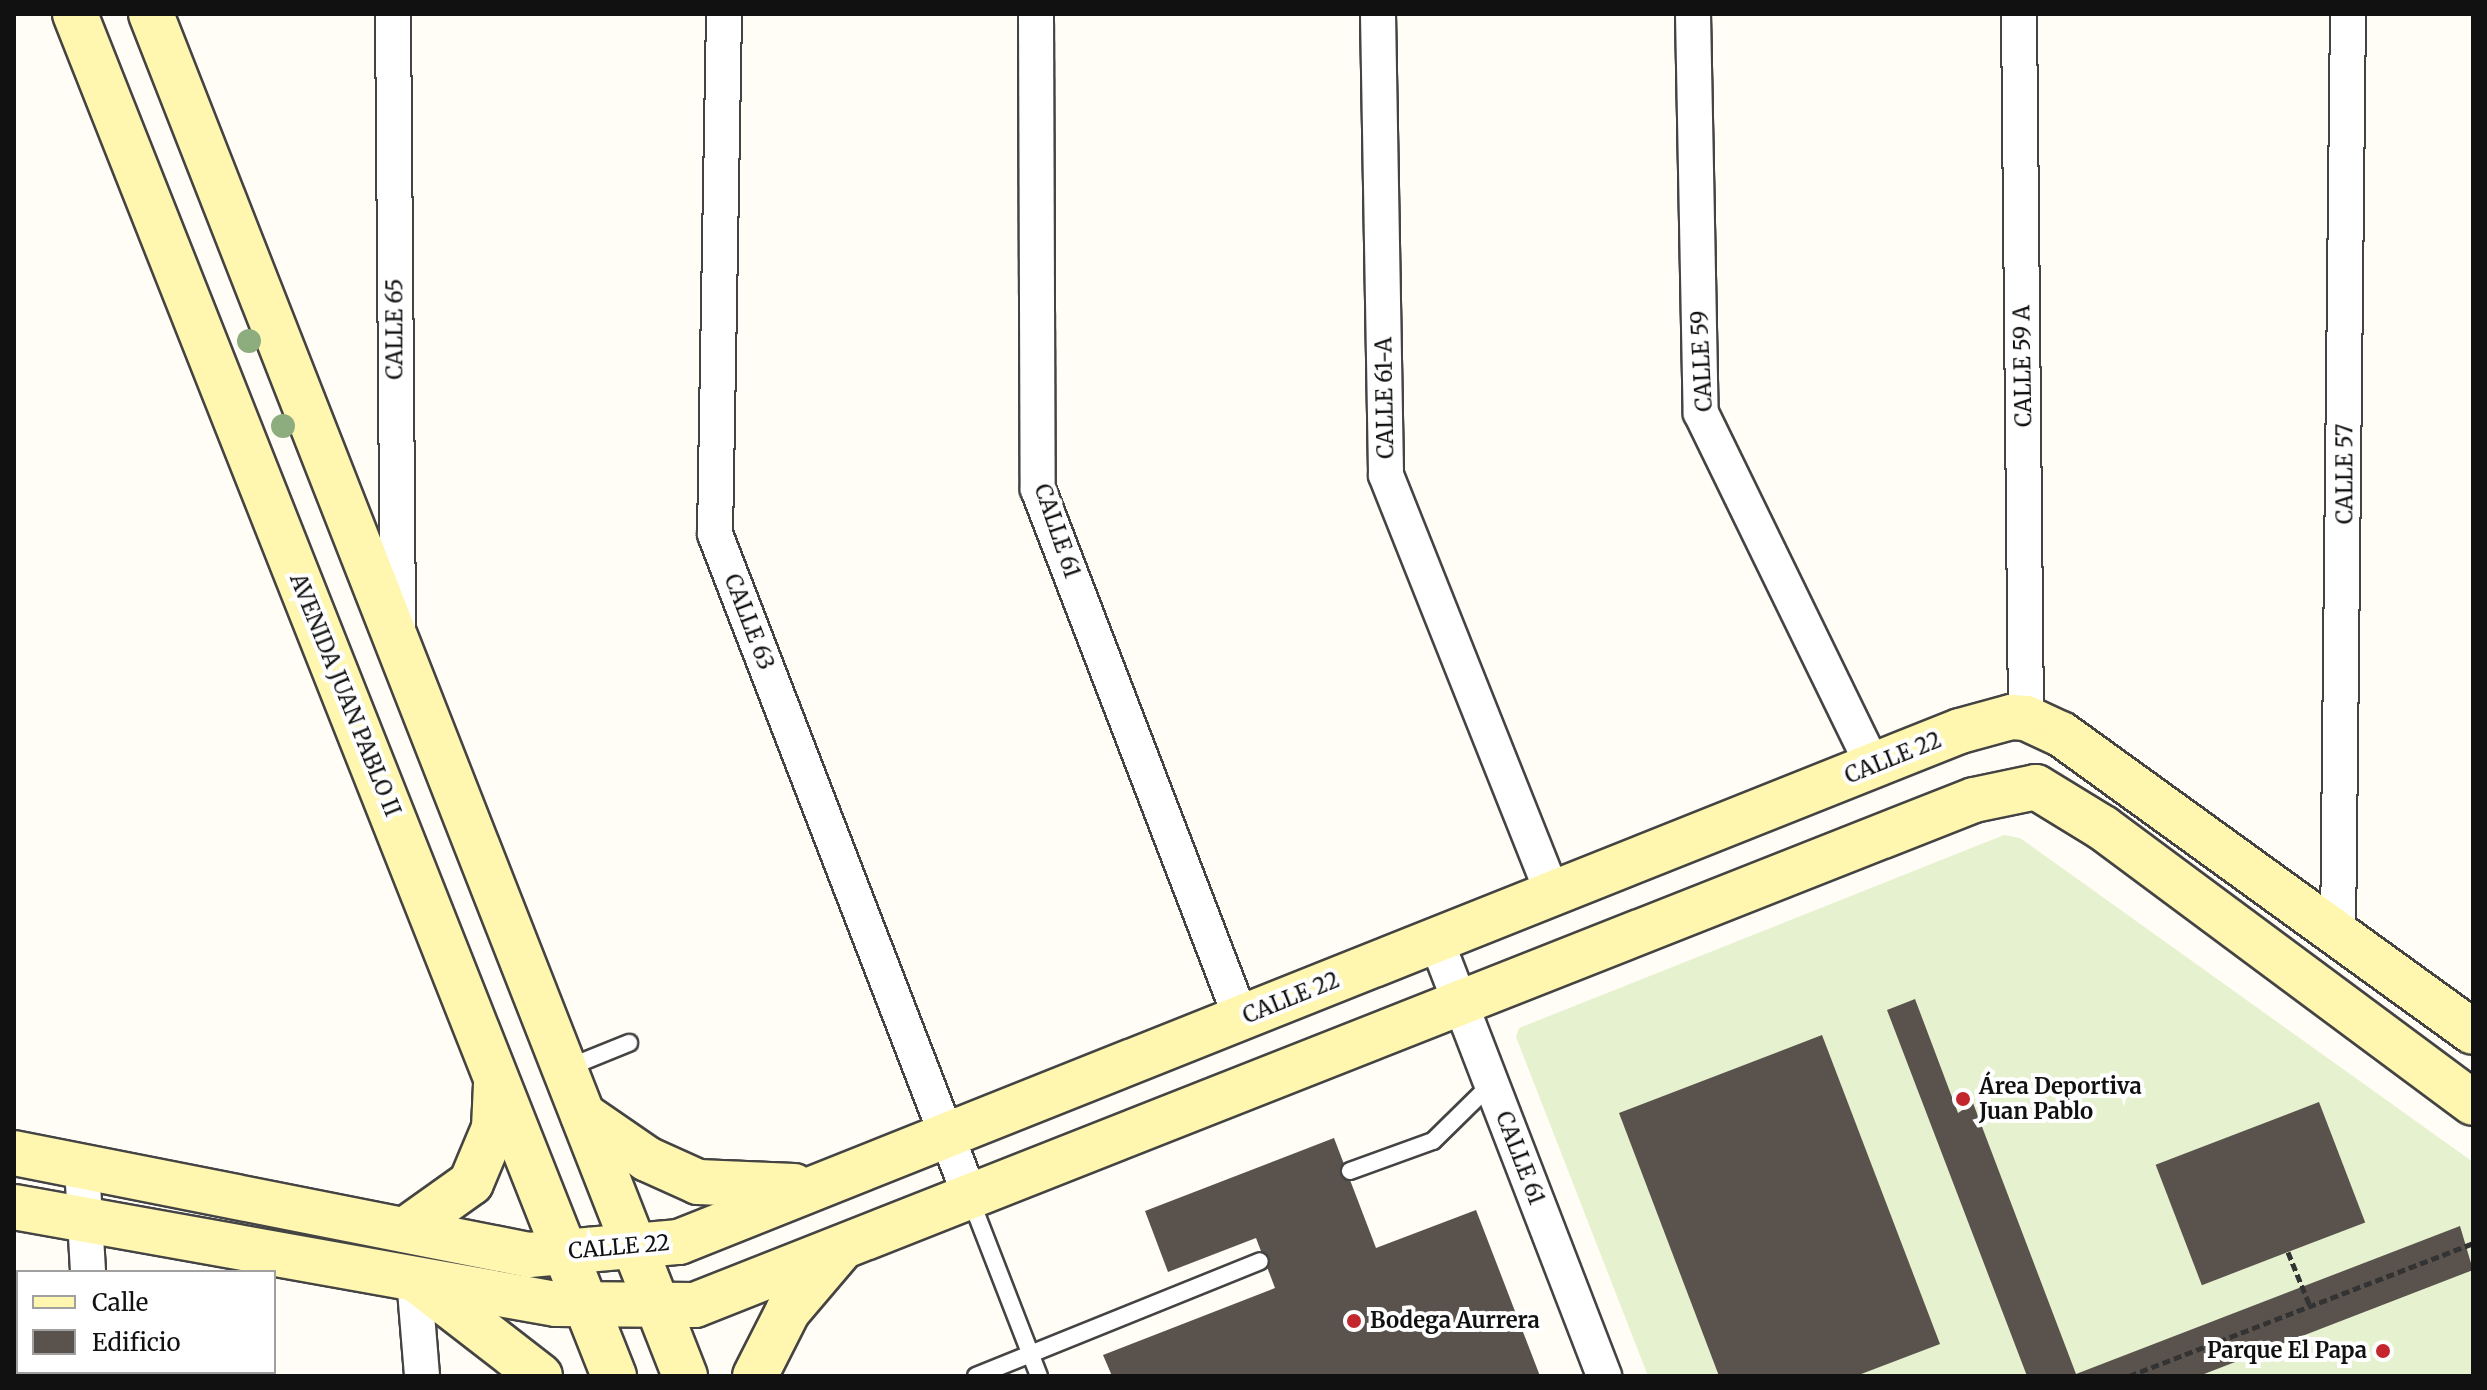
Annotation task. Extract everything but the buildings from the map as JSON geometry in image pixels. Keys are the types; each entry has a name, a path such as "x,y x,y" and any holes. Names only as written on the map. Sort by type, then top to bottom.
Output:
{"street":[{"name":"AVENIDA JUAN PABLO II","path":"75,14 614,1376"},
{"path":"151,14 685,1376"},
{"name":"CALLE 65","path":"393,14 398,644"},
{"name":"CALLE 63","path":"724,14 715,534 970,1196"},
{"name":"CALLE 61","path":"1036,14 1038,489 1241,1018"},
{"name":"CALLE 61-A","path":"1378,14 1386,475 1553,894"},
{"name":"CALLE 59","path":"1693,14 1701,413 1873,766"},
{"name":"CALLE 59 A","path":"2019,14 2026,718"},
{"name":"CALLE 57","path":"2338,934 2348,14"},
{"path":"2026,718 2072,742 2473,1032"},
{"name":"CALLE 22","path":"14,1153 529,1255 679,1242 1960,731 2026,718"},
{"path":"14,1207 556,1304 695,1305 1974,800 2036,787 2103,828 2473,1103"},
{"name":"CALLE 61","path":"1436,940 1604,1376"},
{"path":"405,1230 453,1199 481,1166 494,1128 497,1078"},
{"path":"583,1115 647,1159 698,1182 762,1188 824,1185"},
{"path":"82,1167 88,1270"},
{"path":"755,1376 788,1311 843,1247"},
{"path":"414,1278 422,1376"},
{"path":"414,1278 540,1376"}],"lane":[{"path":"565,1069 629,1043"},
{"path":"1350,1171 1433,1141 1491,1084"},
{"path":"970,1196 1039,1376"},
{"path":"976,1376 1260,1261"}],"path":[{"path":"2129,1376 2473,1243"},
{"path":"2288,1252 2310,1306"}],"green space":[{"name":"Área Deportiva Juan Pablo","path":"2004,835 2020,838 2473,1162 2473,1376 1648,1376 1516,1037 1519,1028"}],"place":[{"name":"Área Deportiva Juan Pablo","path":"1963,1099"},
{"name":"Bodega Aurrera","path":"1354,1321"},
{"name":"Parque El Papa","path":"2383,1351"}]}
